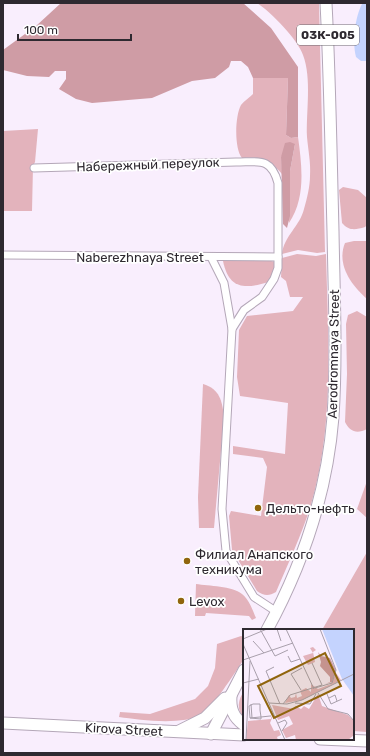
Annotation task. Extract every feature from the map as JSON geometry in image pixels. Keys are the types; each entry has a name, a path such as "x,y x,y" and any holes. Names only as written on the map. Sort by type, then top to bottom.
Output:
{"main road":[{"name":"Aerodromnaya Street","path":"268,629 309,536 326,467 333,417 335,349 329,67 326,3"},
{"path":"211,734 231,692 243,672"},
{"path":"231,692 230,708 236,719 243,724"},
{"path":"178,732 204,718 231,692"},
{"name":"Kirova Street","path":"3,723 243,735"},
{"path":"344,740 367,741"}],"street":[{"name":"Набережный переулок","path":"34,168 262,162 269,165 275,171 278,184 278,257"},
{"name":"Naberezhnaya Street","path":"3,255 278,257"},
{"path":"211,257 224,283 232,330 222,509 226,551 254,598 277,612"},
{"path":"232,330 244,310 262,296 274,279 278,268 278,257"}],"shaded area":[{"path":"61,3 243,3 271,28 298,67 298,137 291,138 286,135 288,78 253,78 248,67 241,61 231,61 229,67 215,78 192,81 152,98 92,103 76,99 59,89 66,79 66,71 55,71 49,77 27,76 3,70 3,50 36,26"},
{"path":"257,3 319,3 325,252 317,253 298,250 282,254 283,248 289,236 302,215 309,188 310,161 307,137 307,74 303,55 296,42 276,19"},
{"path":"253,78 288,78 286,135 291,138 298,137 301,159 301,182 298,203 289,223 290,171 295,144 281,157 282,174 273,165 265,160 260,158 242,158 239,153 236,132 239,110 241,105 253,94"},
{"path":"38,129 35,162 33,166 32,211 3,211 3,131"},
{"path":"290,142 295,144 290,171 290,216 287,228 283,224 281,157 285,143"},
{"path":"343,187 358,190 367,198 367,225 365,227 352,229 342,223 339,190"},
{"path":"367,241 367,299 356,288 344,267 343,251 345,243"},
{"path":"297,254 316,256 326,254 328,350 327,414 318,477 310,508 276,592 266,595 257,591 232,550 229,516 231,511 261,516 267,467 263,458 233,454 233,446 285,454 288,403 240,396 237,377 239,330 247,316 293,311 303,297 290,297 286,281 281,277 282,258"},
{"path":"223,261 271,261 276,262 276,269 269,282 253,286 245,286 239,285 229,278"},
{"path":"357,311 367,317 367,429 357,432 349,428 345,422 347,374 346,324 348,315"},
{"path":"203,384 209,386 217,392 221,401 224,417 214,528 199,528 198,497"},
{"path":"367,481 367,518 357,509"},
{"path":"367,552 367,732 354,731 354,629 323,629"},
{"path":"196,584 238,591 247,599 256,618 252,620 249,616 206,613 205,616 195,616"},
{"path":"243,637 243,660 217,698 202,714 194,718 173,721 150,721 119,717 120,712 150,714 195,699 208,686 215,668 217,644"},
{"path":"243,693 243,717 239,708 240,698"}],"water":[{"path":"367,3 367,61 361,61 356,57 354,44 355,30 362,4"}],"place":[{"name":"Дельто-нефть","path":"258,508"},
{"name":"Филиал Анапского техникума","path":"187,561"},
{"name":"Levox","path":"181,601"}]}
